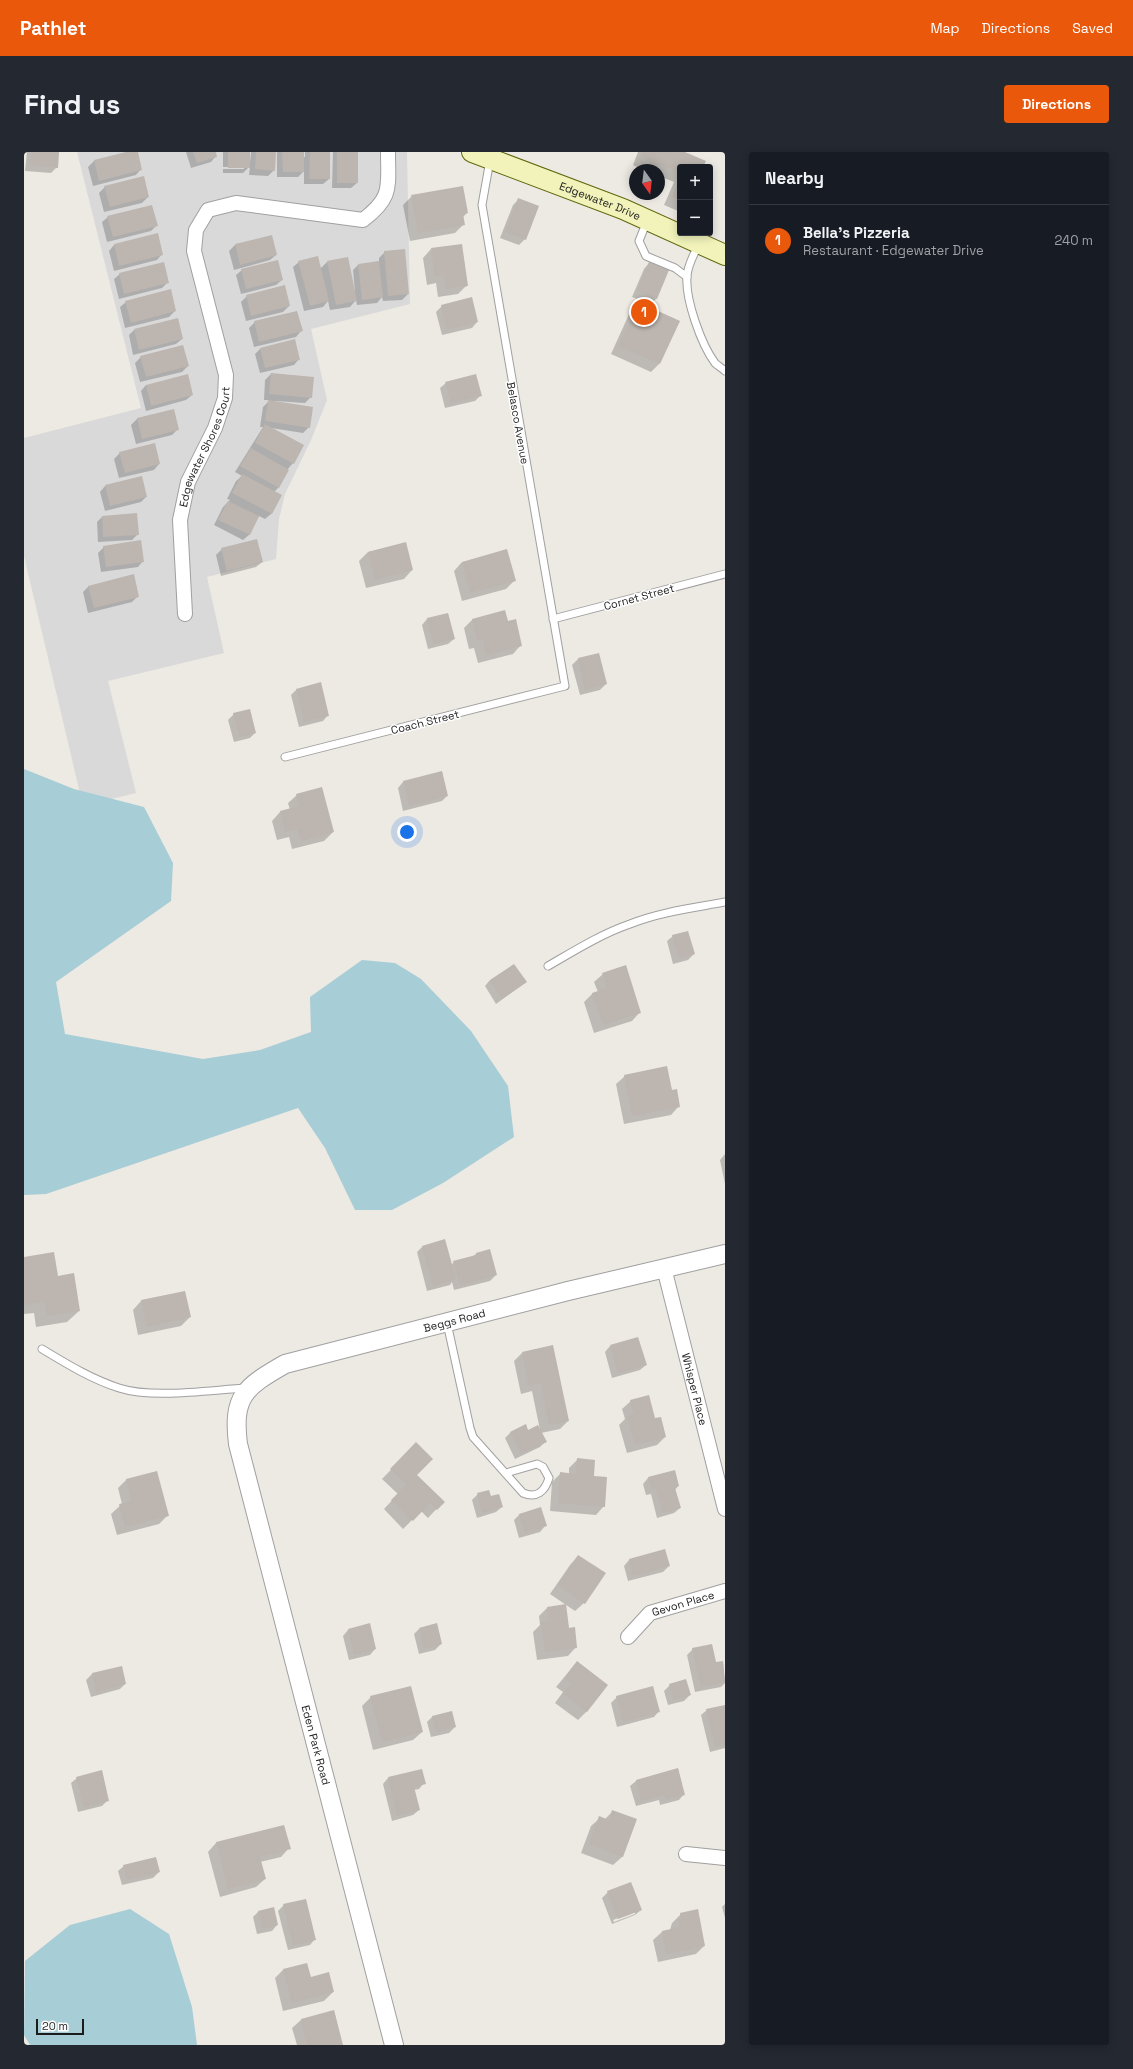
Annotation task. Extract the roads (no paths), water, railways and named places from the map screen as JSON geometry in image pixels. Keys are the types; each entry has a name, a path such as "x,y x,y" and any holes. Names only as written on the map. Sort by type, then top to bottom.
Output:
{"main road":[{"name":"Edgewater Drive","path":"481,155 647,220 725,255"}],"street":[{"name":"Edgewater Shores Court","path":"185,614 180,520 188,482 215,428 225,398 226,375 194,251 196,230 208,210 236,203 362,220 378,209 388,191 388,152"},
{"name":"Beggs Road","path":"238,1444 235,1424 240,1399 255,1381 285,1364 664,1268 725,1254"},
{"name":"Whisper Place","path":"664,1268 725,1509"},
{"name":"Eden Park Road","path":"238,1444 394,2045"},
{"name":"Gevon Place","path":"628,1637 650,1613 725,1591"},
{"path":"686,1854 725,1858"}],"lane":[{"name":"Belasco Avenue","path":"481,155 482,205 552,619 565,686"},
{"path":"647,220 639,241 646,256 674,268 687,277"},
{"path":"699,243 688,265 687,277 691,308 708,351 716,365 725,371"},
{"name":"Cornet Street","path":"552,619 725,574"},
{"name":"Coach Street","path":"285,757 565,686"},
{"path":"548,966 574,951 629,924 647,918 725,902"},
{"path":"447,1323 470,1428 478,1442 523,1493 531,1496 538,1495 546,1488 549,1478 543,1467 537,1464 506,1473"},
{"path":"42,1349 79,1371 120,1388 153,1393 249,1388"}],"water":[{"path":"24,769 74,789 144,807 173,863 171,901 56,982 65,1034 203,1059 260,1050 311,1032 310,997 362,960 395,963 421,979 471,1031 508,1086 514,1137 443,1183 392,1210 355,1210 325,1148 298,1108 46,1194 24,1195"},
{"path":"130,1909 169,1934 192,2007 197,2045 30,2045 24,2035 25,1961 70,1925"}],"place":[{"name":"Bella's Pizzeria","path":"644,312"}]}
